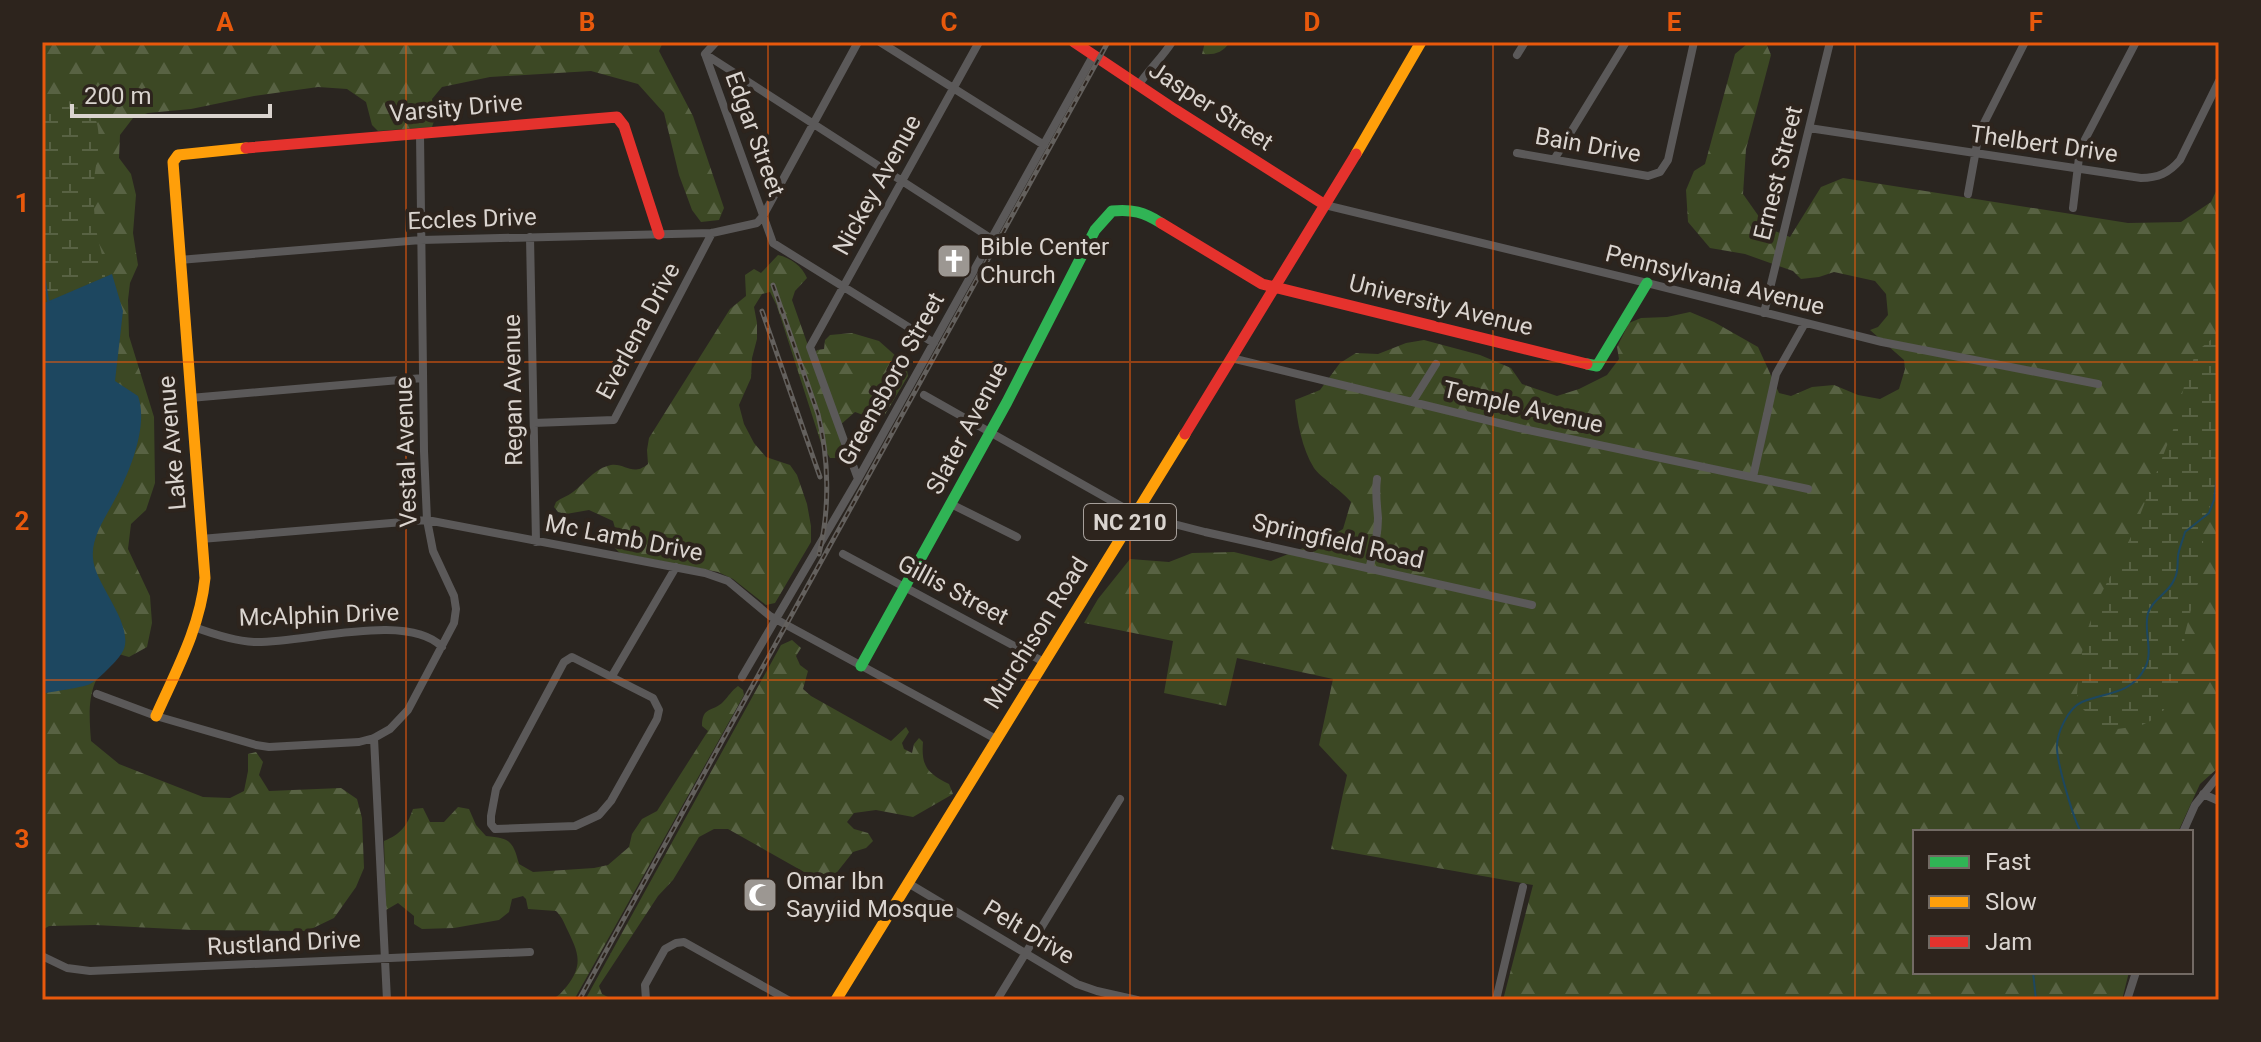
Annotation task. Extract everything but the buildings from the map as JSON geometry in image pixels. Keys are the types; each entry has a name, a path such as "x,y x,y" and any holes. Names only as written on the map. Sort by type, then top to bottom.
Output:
{"street":[{"name":"Edgar Street","path":"716,42 705,54 773,243 844,286"},
{"path":"763,216 858,42"},
{"path":"880,42 1044,145"},
{"name":"Nickey Avenue","path":"858,479 810,347 979,42"},
{"name":"Jasper Street","path":"1074,42 1325,205"},
{"path":"1138,86 1172,42"},
{"name":"Murchison Road","path":"836,1000 1275,287 1421,42"},
{"path":"1517,55 1525,42"},
{"path":"1555,158 1626,42"},
{"name":"Bain Drive","path":"1517,153 1638,175 1652,176 1660,172 1668,160 1694,42"},
{"name":"Ernest Street","path":"1764,313 1830,42"},
{"path":"1968,194 1979,133 2025,42"},
{"path":"2073,208 2076,168 2084,140 2136,42"},
{"path":"705,54 992,239"},
{"name":"Greensboro Street","path":"742,677 858,479 1093,56"},
{"name":"Thelbert Drive","path":"1809,128 2145,178 2167,172 2183,156 2219,81"},
{"name":"Varsity Drive","path":"175,158 191,152 617,117 624,126 659,234"},
{"name":"Vestal Avenue","path":"97,694 156,716 269,747 359,742 374,738 403,718 454,623 455,605 433,551 427,520 420,134"},
{"name":"Lake Avenue","path":"156,716 194,627 204,592 179,260 175,158"},
{"name":"Pennsylvania Avenue","path":"1325,205 1882,342 2098,384"},
{"name":"University Avenue","path":"1112,211 1128,209 1145,213 1262,284 1597,366 1647,283"},
{"name":"Slater Avenue","path":"861,666 990,432 1095,230 1112,211"},
{"name":"Eccles Drive","path":"179,260 421,240 712,233 757,223 763,216"},
{"name":"Everlena Drive","path":"534,423 614,420 712,233"},
{"name":"Regan Avenue","path":"530,237 536,542"},
{"path":"844,286 934,343"},
{"path":"1753,477 1776,374 1805,323"},
{"name":"Temple Avenue","path":"1231,358 1519,428 1808,489"},
{"path":"1413,401 1436,364"},
{"path":"190,398 423,378"},
{"name":"Springfield Road","path":"924,395 1135,514 1532,605"},
{"path":"1369,569 1377,543 1377,479"},
{"path":"951,504 1017,537"},
{"name":"Mc Lamb Drive","path":"201,539 427,520 705,573 728,581 755,606 775,619 996,739"},
{"name":"Gillis Street","path":"843,554 1044,662"},
{"path":"612,676 676,567"},
{"name":"McAlphin Drive","path":"194,627 228,638 256,642 401,630 418,633 442,647"},
{"path":"577,658 612,676 653,698 659,710 657,719 606,809 592,820 575,826 495,829 491,816 500,781 564,662 577,658"},
{"path":"374,738 387,1000"},
{"path":"2184,830 2203,794 2219,775"},
{"path":"2203,794 2219,801"},
{"path":"997,1000 1120,799"},
{"name":"Pelt Drive","path":"908,883 1096,996 1137,1000"},
{"path":"1496,1000 1523,887"},
{"path":"646,1000 645,985 665,949 684,942 788,1000"},
{"name":"Rustland Drive","path":"42,956 67,968 90,971 530,952"},
{"path":"2127,1000 2135,974"}],"green space":[{"path":"42,42 663,42 659,51 693,116 724,208 719,220 701,222 692,210 679,175 664,113 638,84 591,71 490,77 442,87 432,99 435,118 432,127 378,131 372,125 366,102 347,89 318,87 191,109 148,113 133,118 120,135 119,158 131,174 136,195 133,233 138,265 130,283 129,336 154,417 155,483 146,510 131,524 128,549 150,596 152,623 147,647 129,657 115,653 99,674 90,704 91,741 119,764 203,797 230,798 244,791 248,754 256,752 263,762 259,775 269,791 341,788 357,799 362,818 364,868 356,887 334,918 307,931 95,925 49,926 42,930"},
{"path":"1205,42 1230,42 1218,52 1202,54"},
{"path":"1766,43 1771,55 1746,149 1743,194 1767,228 1790,237 1821,187 1843,178 2128,223 2181,222 2211,202 2219,185 2219,767 2200,784 2179,830 1913,830 1913,974 2128,974 2122,1000 1503,1000 1533,885 1331,849 1347,775 1319,745 1333,679 1237,658 1226,706 1164,693 1173,641 1084,623 1098,599 1130,559 1169,562 1192,553 1234,552 1271,561 1343,529 1351,502 1317,471 1310,460 1301,435 1295,400 1320,390 1340,363 1356,353 1378,354 1424,340 1480,355 1511,368 1522,384 1557,396 1607,375 1619,359 1617,347 1629,323 1641,318 1690,312 1758,347 1779,393 1791,396 1812,387 1834,385 1858,395 1880,399 1899,389 1905,369 1904,360 1870,330 1878,327 1888,315 1886,294 1875,281 1834,272 1801,279 1793,271 1745,254 1710,248 1688,222 1686,190 1694,171 1705,164 1735,54 1747,44"},
{"path":"42,101 81,103 95,117 99,135 94,208 105,277 42,304"},
{"path":"778,255 796,263 807,278 795,291 792,300 812,357 817,350 824,349 825,340 830,335 852,333 879,341 906,365 908,376 884,416 874,419 855,412 839,426 842,455 830,458 821,443 777,306 770,292 762,294 754,307 757,339 751,378 739,405 754,443 766,457 790,465 797,475 811,526 811,542 775,603 766,605 733,579 718,572 620,553 612,542 613,521 589,510 566,514 554,507 556,502 605,467 616,465 633,470 648,464 649,438 730,309 746,296 745,275 754,269 761,273"},
{"path":"2219,333 2219,460 2216,485 2202,520 2204,560 2185,633 2180,686 2163,711 2152,720 2140,726 2106,727 2097,723 2082,708 2077,694 2079,664 2088,628 2101,594 2133,533 2173,430 2196,352"},
{"path":"792,640 801,648 796,656 800,665 808,671 803,689 891,741 906,727 909,732 902,743 904,749 912,753 919,738 923,742 927,768 949,784 953,794 913,817 876,810 854,813 847,822 854,829 868,833 873,841 866,848 853,852 834,876 820,881 728,829 714,829 699,837 599,986 602,994 614,1000 585,1000 781,645"},
{"path":"738,686 744,695 574,1000 547,1000 556,997 567,986 577,963 573,943 556,911 528,909 523,896 512,899 509,912 499,920 454,928 422,929 414,924 414,916 398,903 386,910 384,841 403,829 413,809 423,808 430,822 444,822 458,807 469,809 476,825 486,836 509,842 519,864 533,872 608,865 629,847 632,834 642,819 657,811 708,731 702,726 706,712 723,702"}],"water":[{"path":"112,274 123,311 115,381 138,396 141,421 136,450 96,536 93,558 123,627 124,649 113,664 90,684 42,694 42,304"}],"waterway":[{"path":"42,261 48,301 51,302"},
{"path":"2219,430 2219,438"},
{"path":"2080,830 2058,757 2057,743 2061,729 2077,705 2125,688 2145,668 2149,655 2148,613 2176,577 2185,532 2209,513 2214,500 2219,458"},
{"path":"2033,974 2036,1000"}],"railway":[{"path":"579,1000 1108,42"},
{"path":"773,285 822,431 826,502 819,554"},
{"path":"762,311 820,477"}],"traffic: fast":[{"path":"861,666 1007,402 1095,230 1112,211 1138,212 1161,223"},
{"path":"1587,364 1597,366 1647,283"}],"traffic: slow":[{"path":"1356,154 1421,42"},
{"path":"156,716 193,632 205,578 173,162 178,155 246,148"},
{"path":"836,1000 1185,434"}],"traffic: jam":[{"path":"1074,42 1325,205"},
{"path":"246,148 617,117 624,126 659,234"},
{"path":"1185,434 1356,154"},
{"path":"1161,223 1262,284 1587,364"}],"place":[{"name":"Bible Center Church","path":"954,261"},
{"name":"Omar Ibn Sayyiid Mosque","path":"760,895"}]}
